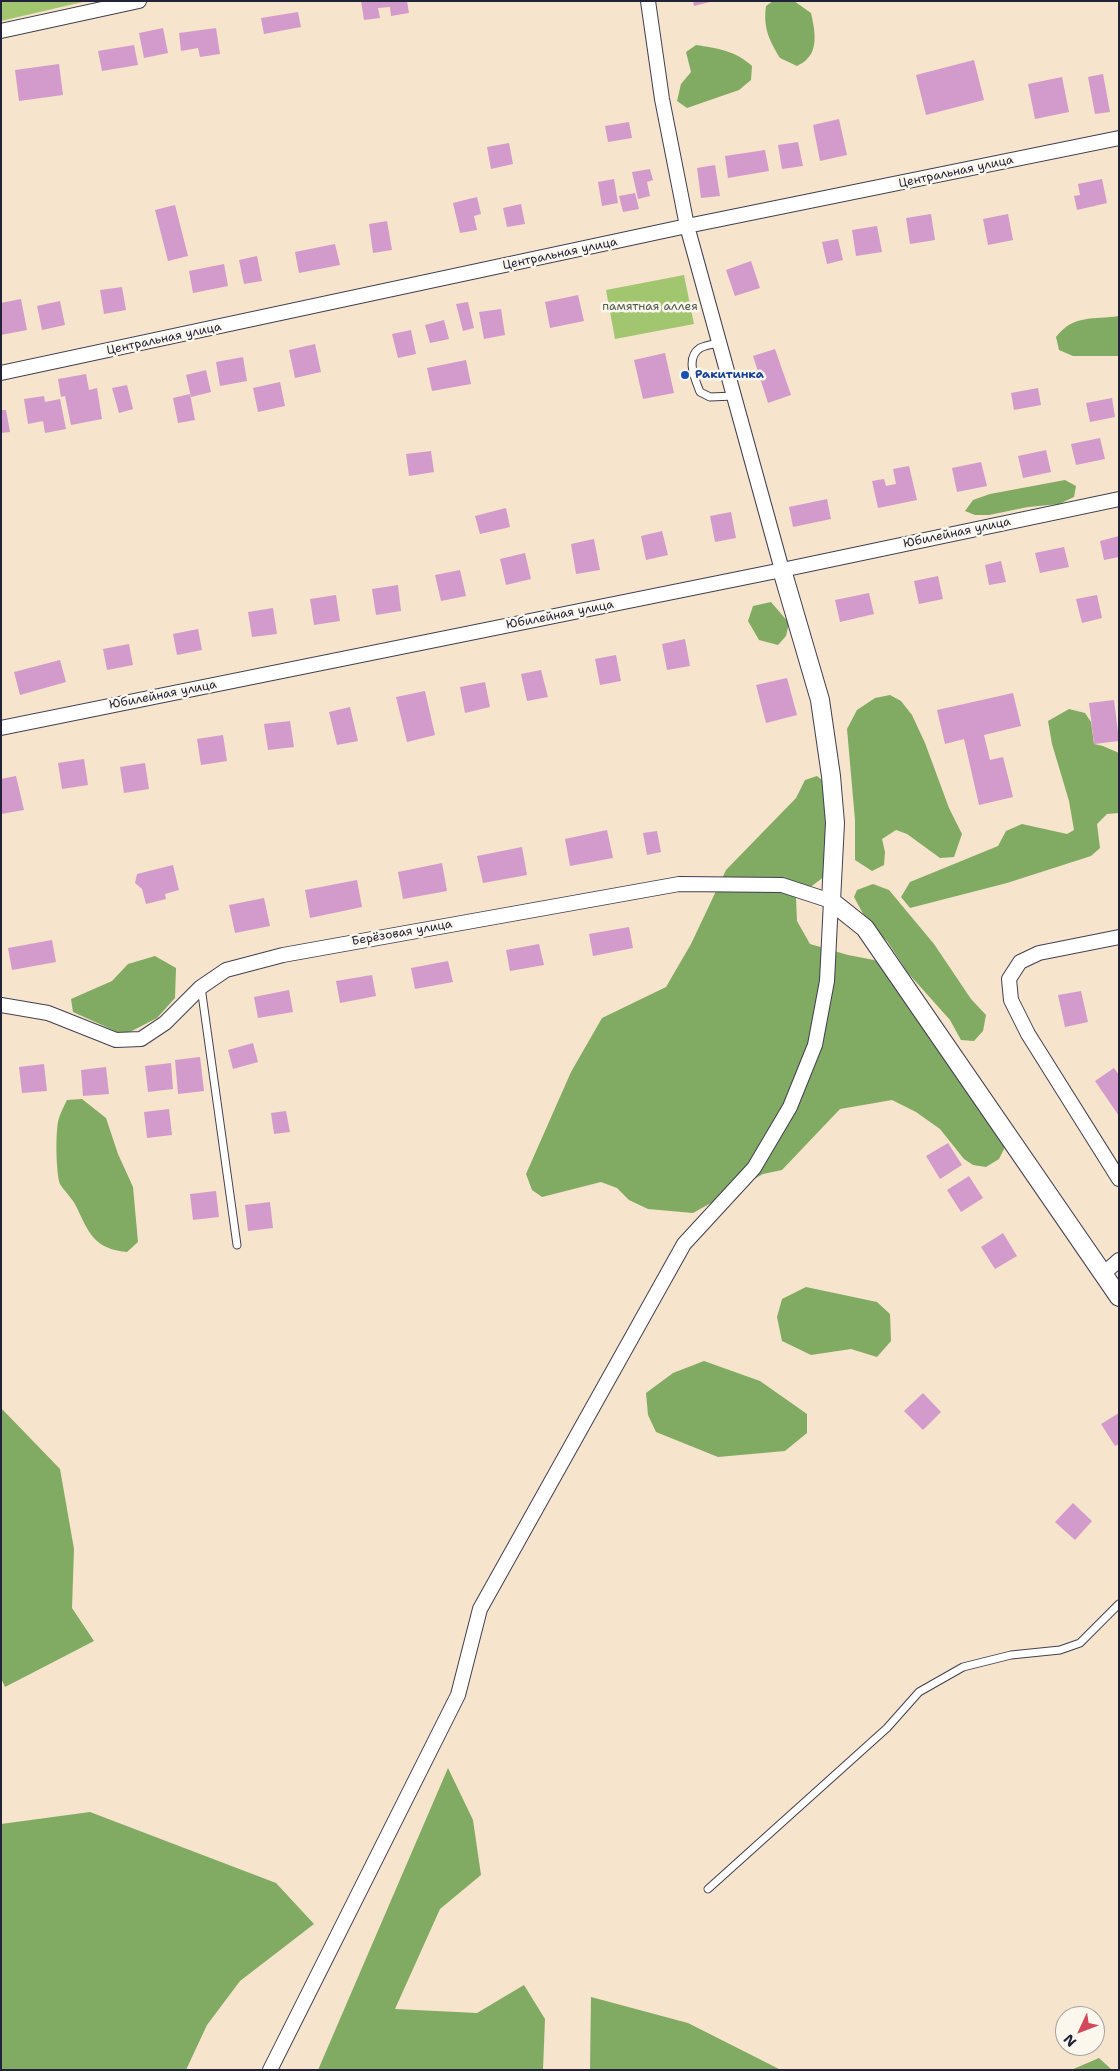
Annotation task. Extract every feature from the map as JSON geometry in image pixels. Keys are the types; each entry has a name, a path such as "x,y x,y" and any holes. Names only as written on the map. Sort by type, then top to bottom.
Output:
{"street":[{"path":"1,31 139,1"},
{"path":"270,2070 458,1695 480,1609 684,1244 754,1168 790,1107 814,1046 827,981 834,823 830,766 820,700 687,226 662,99 648,1"},
{"name":"Центральная улица","path":"1,373 687,226 1119,138"},
{"name":"Юбилейная улица","path":"1,728 782,570 1119,499"},
{"name":"Берёзовая улица","path":"1,1005 48,1013 116,1040 141,1039 165,1023 201,987 226,970 283,955 679,884 782,885 831,901"},
{"path":"831,901 865,928 1119,1296"},
{"path":"1119,937 1039,953 1020,962 1009,979 1011,1000 1028,1034 1119,1180"},
{"path":"1103,1274 1119,1260"}],"lane":[{"path":"720,343 701,348 694,355 692,371 700,392 710,398 734,396"},
{"path":"201,987 237,1245"},
{"path":"708,1889 887,1728 918,1692 963,1667 1011,1655 1060,1650 1080,1643 1119,1604"}],"green space":[{"path":"1,1 87,1 1,21"},
{"path":"773,1 794,1 811,13 815,37 813,49 806,60 797,66 780,58 770,39 766,27 765,14 766,6"},
{"path":"696,45 719,49 746,61 752,66 751,80 739,90 687,108 677,101 681,84 691,72 686,52"},
{"name":"памятная аллея","path":"684,275 694,324 615,339 606,290"},
{"path":"1119,316 1119,356 1073,356 1059,350 1056,337 1077,321"},
{"path":"1065,480 1076,486 1074,497 1059,504 1028,507 989,515 975,515 965,511 973,500 990,494"},
{"path":"771,602 789,623 786,636 778,645 759,640 748,621 753,606"},
{"path":"890,695 901,701 912,715 925,743 949,808 962,834 954,857 940,858 907,834 896,830 882,839 885,852 884,865 872,871 855,860 855,820 847,729 857,710 875,698"},
{"path":"1069,709 1085,713 1091,722 1094,744 1119,753 1119,813 1107,814 1097,824 1100,848 1091,856 1007,883 910,908 901,897 910,882 998,846 1006,831 1022,824 1067,834 1074,830 1069,801 1052,744 1048,721"},
{"path":"817,776 827,784 829,873 796,898 797,921 810,944 848,955 879,961 1006,1145 999,1159 986,1167 973,1165 964,1159 940,1129 916,1112 892,1100 840,1109 782,1170 763,1174 693,1213 648,1209 629,1200 617,1188 601,1182 542,1197 532,1190 526,1174 571,1072 602,1018 666,987 691,944 726,870 796,798 805,780"},
{"path":"873,884 889,890 934,944 971,999 986,1015 983,1031 974,1041 961,1040 950,1020 908,973 887,941 868,923 854,897 857,890"},
{"path":"155,956 176,968 175,998 157,1018 124,1035 73,1012 71,999 112,981 128,964"},
{"path":"82,1099 106,1118 118,1154 133,1187 138,1242 127,1252 107,1247 94,1238 74,1203 60,1184 56,1151 59,1118 67,1100"},
{"path":"806,1287 877,1302 890,1314 891,1341 877,1357 851,1349 811,1355 782,1341 777,1317 782,1299"},
{"path":"704,1361 760,1381 807,1414 807,1433 785,1451 718,1457 656,1432 648,1415 646,1393 673,1373"},
{"path":"1,1408 60,1469 74,1549 72,1608 94,1641 5,1687 1,1678"},
{"path":"448,1768 473,1820 481,1875 440,1909 395,2009 477,2013 524,1985 545,2019 543,2070 318,2070"},
{"path":"90,1812 276,1883 314,1924 240,1981 207,2025 186,2070 1,2070 1,1824"},
{"path":"591,1997 688,2023 781,2070 590,2070"},
{"path":"1099,2058 1112,2070 1071,2070"}],"building":[{"path":"361,1 407,1 409,13 391,16 390,7 378,8 380,18 364,20"},
{"path":"693,1 710,1 710,2 694,6"},
{"path":"298,12 301,27 264,34 261,18"},
{"path":"163,28 168,53 144,58 139,33"},
{"path":"216,28 220,54 200,57 198,48 181,51 179,33"},
{"path":"134,45 138,65 102,71 98,51"},
{"path":"974,60 984,100 926,115 916,75"},
{"path":"59,64 63,95 19,101 15,70"},
{"path":"1103,74 1110,112 1095,114 1088,77"},
{"path":"1062,77 1069,112 1035,119 1028,84"},
{"path":"839,119 847,155 820,161 813,125"},
{"path":"629,122 632,138 608,142 605,126"},
{"path":"798,142 803,166 782,169 778,145"},
{"path":"509,143 513,164 491,169 487,147"},
{"path":"765,150 769,171 728,178 725,156"},
{"path":"715,165 720,196 701,198 697,168"},
{"path":"650,169 653,180 647,182 650,196 638,199 632,172"},
{"path":"614,179 618,203 602,206 598,182"},
{"path":"1102,179 1107,203 1077,210 1074,196 1080,195 1078,184"},
{"path":"635,193 639,209 623,212 619,196"},
{"path":"477,197 481,214 474,216 477,230 460,233 453,203"},
{"path":"521,204 525,224 507,227 503,208"},
{"path":"175,205 188,256 168,261 155,210"},
{"path":"931,214 935,240 910,244 906,218"},
{"path":"1008,214 1013,240 988,245 983,219"},
{"path":"387,221 392,250 373,253 369,224"},
{"path":"877,226 882,252 856,256 852,230"},
{"path":"838,239 843,260 827,264 822,242"},
{"path":"335,244 340,265 299,273 295,252"},
{"path":"257,256 262,281 244,284 239,260"},
{"path":"751,261 760,288 735,296 726,270"},
{"path":"224,264 228,286 193,293 189,271"},
{"path":"122,287 126,310 104,314 100,290"},
{"path":"578,295 584,321 550,328 545,302"},
{"path":"21,299 27,330 1,335 1,303"},
{"path":"60,301 65,325 42,330 37,306"},
{"path":"468,302 474,328 463,331 456,304"},
{"path":"501,309 505,335 484,339 479,312"},
{"path":"444,320 449,339 430,343 425,325"},
{"path":"411,330 416,354 398,358 392,334"},
{"path":"315,344 321,372 295,378 289,350"},
{"path":"775,349 791,395 768,403 753,356"},
{"path":"665,353 674,393 643,399 634,360"},
{"path":"243,357 247,381 220,386 216,362"},
{"path":"466,360 471,384 432,391 427,368"},
{"path":"206,370 211,392 191,397 186,375"},
{"path":"86,374 89,390 97,388 102,419 71,425 65,396 61,397 58,379"},
{"path":"280,382 285,406 258,412 253,388"},
{"path":"127,385 133,409 119,413 112,388"},
{"path":"1038,388 1041,405 1014,410 1011,393"},
{"path":"190,394 195,420 178,423 173,398"},
{"path":"44,396 45,402 60,399 66,429 45,433 43,421 28,424 24,399"},
{"path":"1112,398 1115,417 1090,422 1086,403"},
{"path":"1,410 6,410 10,432 1,433"},
{"path":"1100,438 1105,459 1076,465 1071,444"},
{"path":"1046,450 1051,472 1023,478 1018,456"},
{"path":"431,451 434,472 409,476 406,454"},
{"path":"981,462 987,486 957,492 952,468"},
{"path":"909,466 917,500 878,508 872,481 884,479 886,486 896,484 893,469"},
{"path":"827,499 831,519 793,527 789,507"},
{"path":"506,508 510,527 480,534 475,516"},
{"path":"731,512 736,538 715,542 710,516"},
{"path":"662,531 668,555 646,560 641,536"},
{"path":"1119,536 1119,557 1104,560 1100,541"},
{"path":"594,539 600,570 576,574 571,544"},
{"path":"1064,547 1069,567 1040,573 1035,553"},
{"path":"525,553 531,579 506,585 500,559"},
{"path":"1001,561 1006,582 989,585 985,565"},
{"path":"460,570 466,596 441,601 435,575"},
{"path":"938,576 943,599 919,604 914,581"},
{"path":"398,585 401,611 376,615 372,589"},
{"path":"869,593 874,614 840,622 835,600"},
{"path":"336,595 340,621 314,625 310,599"},
{"path":"1097,595 1102,618 1082,623 1076,599"},
{"path":"273,608 277,634 252,637 248,612"},
{"path":"198,629 202,650 177,655 173,634"},
{"path":"685,639 690,666 667,670 662,644"},
{"path":"129,644 133,665 107,670 103,649"},
{"path":"616,655 621,681 600,685 595,659"},
{"path":"60,660 66,682 20,695 14,672"},
{"path":"541,670 548,697 527,701 521,674"},
{"path":"787,678 797,715 766,723 756,685"},
{"path":"485,682 490,707 465,713 460,687"},
{"path":"425,691 435,735 407,742 396,697"},
{"path":"1013,693 1021,726 984,735 990,760 1003,757 1013,797 979,805 964,739 945,744 937,710"},
{"path":"1114,700 1119,741 1094,744 1089,703"},
{"path":"350,707 358,741 337,745 329,712"},
{"path":"290,721 294,747 268,750 264,724"},
{"path":"223,735 227,761 201,765 197,739"},
{"path":"84,759 88,785 62,789 58,763"},
{"path":"145,763 149,789 124,793 120,767"},
{"path":"16,776 24,810 1,814 1,779"},
{"path":"607,830 613,858 570,866 565,839"},
{"path":"657,831 661,852 647,855 643,833"},
{"path":"522,847 527,875 483,883 477,856"},
{"path":"442,863 447,891 403,899 398,872"},
{"path":"173,865 179,890 165,894 166,899 146,904 142,889 135,883 137,874"},
{"path":"357,880 362,907 310,918 305,890"},
{"path":"264,898 270,926 235,933 229,905"},
{"path":"629,927 633,948 593,956 589,934"},
{"path":"52,940 56,962 12,970 8,948"},
{"path":"539,944 544,965 510,971 506,950"},
{"path":"448,961 453,982 415,989 411,968"},
{"path":"372,975 376,996 340,1003 336,981"},
{"path":"289,990 293,1012 258,1018 254,997"},
{"path":"1081,991 1088,1022 1065,1027 1058,995"},
{"path":"253,1043 258,1062 233,1069 228,1050"},
{"path":"200,1057 204,1091 178,1094 175,1060"},
{"path":"171,1063 173,1089 148,1092 145,1066"},
{"path":"44,1064 47,1091 22,1093 19,1067"},
{"path":"106,1067 109,1094 83,1096 81,1070"},
{"path":"1114,1068 1119,1075 1119,1116 1095,1081"},
{"path":"169,1109 172,1135 147,1138 144,1112"},
{"path":"286,1111 290,1132 274,1134 271,1113"},
{"path":"948,1143 962,1165 940,1179 926,1156"},
{"path":"969,1176 983,1198 961,1212 947,1190"},
{"path":"216,1191 219,1217 193,1220 190,1194"},
{"path":"270,1202 273,1228 248,1231 245,1205"},
{"path":"1003,1233 1017,1256 995,1269 981,1247"},
{"path":"923,1393 941,1412 923,1430 904,1411"},
{"path":"1119,1413 1119,1444 1115,1446 1101,1424"},
{"path":"1073,1503 1092,1521 1075,1540 1055,1522"}],"place":[{"name":"Ракитинка","path":"685,375"}]}
